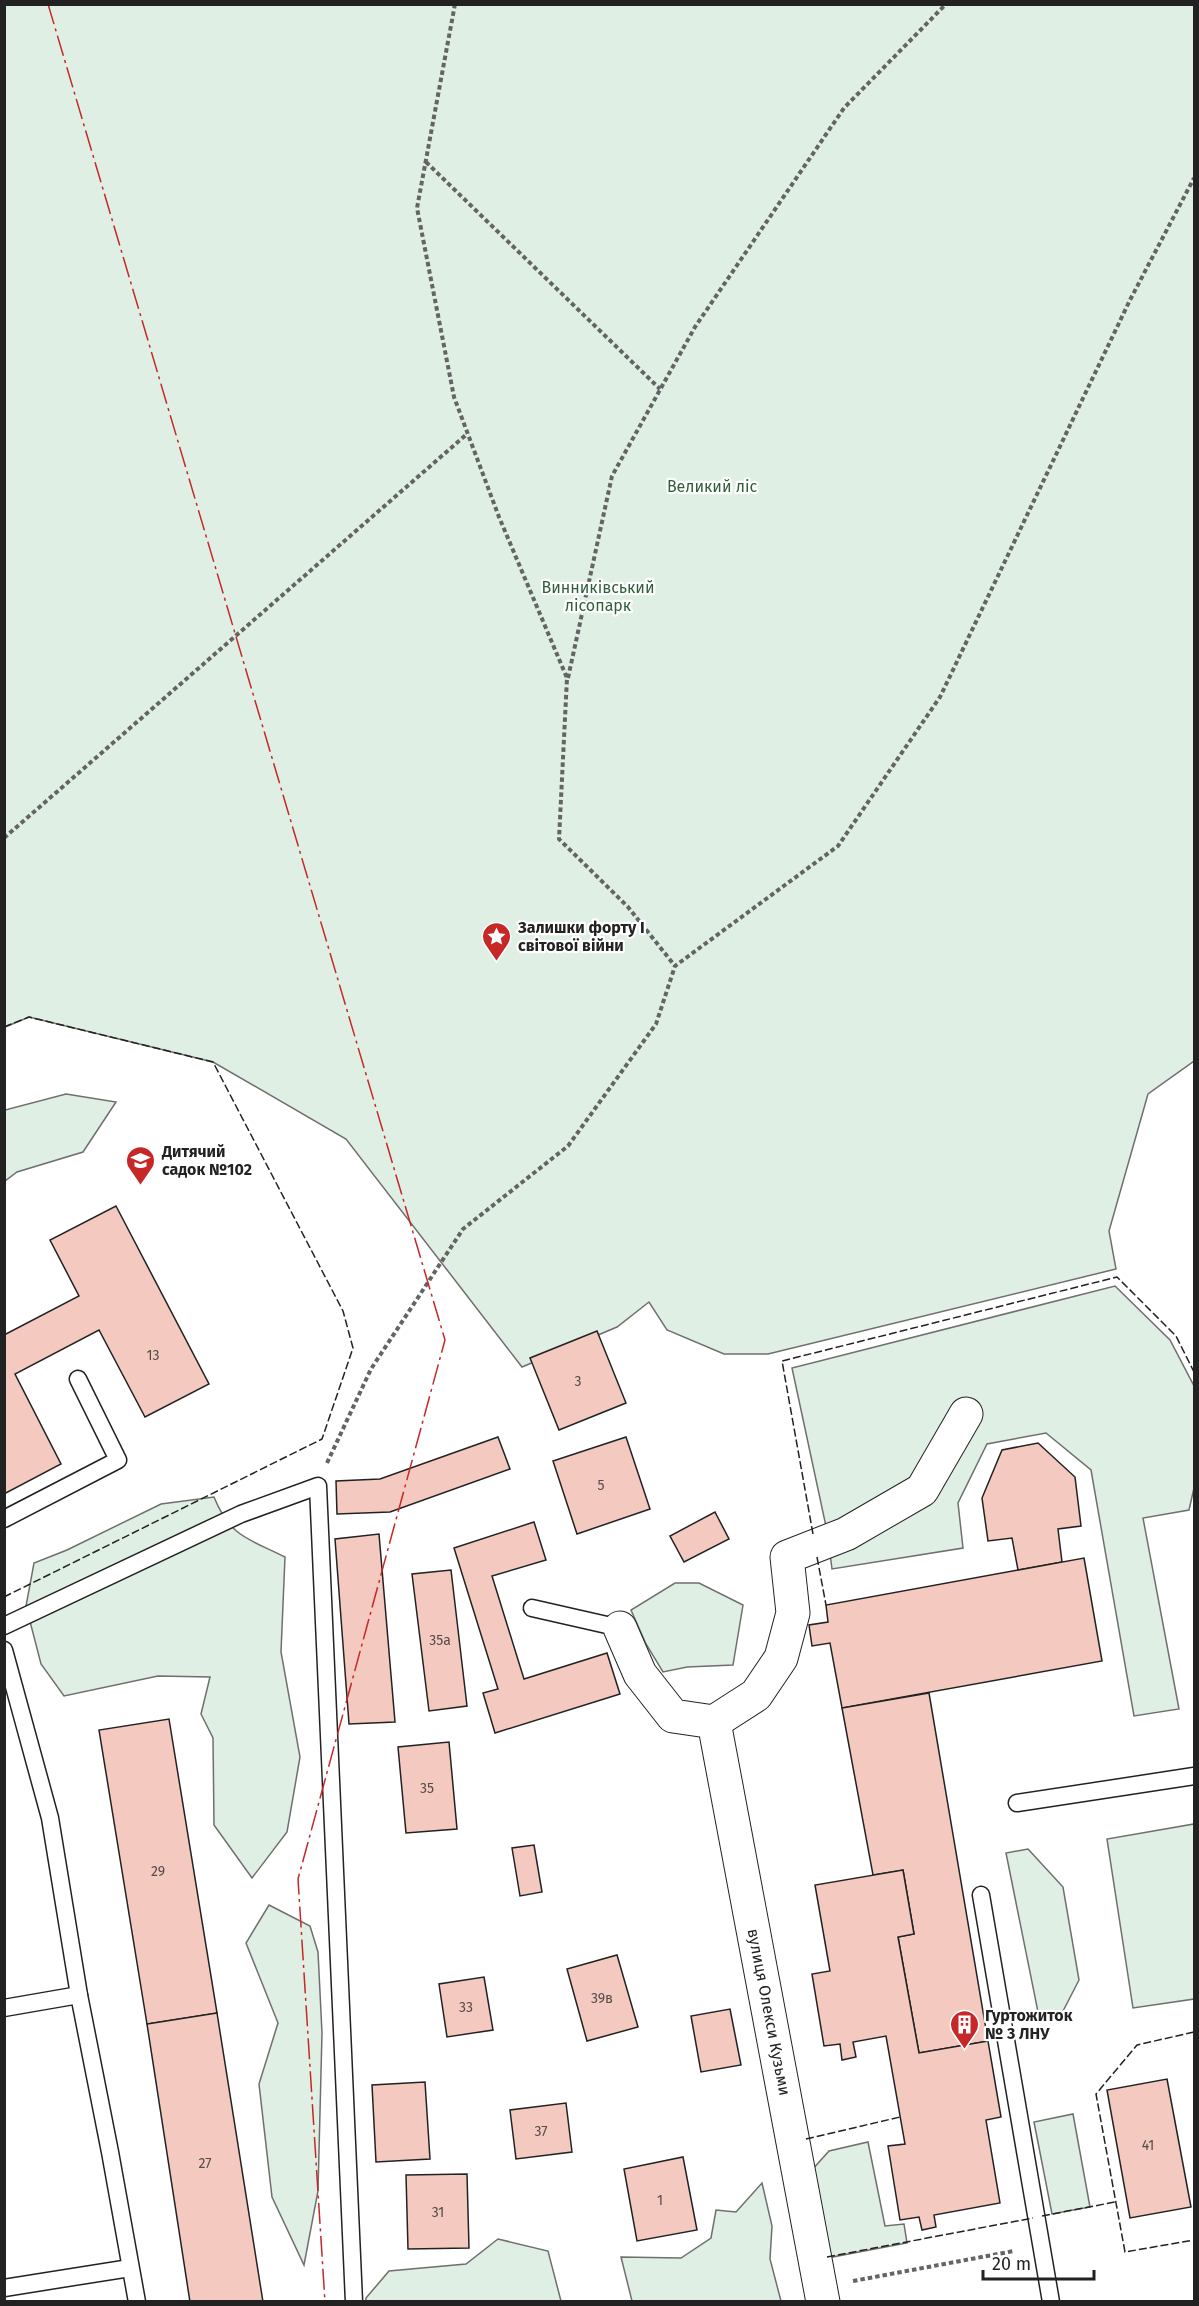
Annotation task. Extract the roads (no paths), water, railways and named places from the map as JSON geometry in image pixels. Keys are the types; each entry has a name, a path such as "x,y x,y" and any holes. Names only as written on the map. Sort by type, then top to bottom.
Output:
{"street":[{"path":"620,1628 640,1674 673,1716 714,1722 756,1695 781,1658 793,1613 787,1557 846,1534 922,1490 966,1414"},
{"name":"вулиця Олекси Кузьми","path":"714,1722 821,2294"}],"lane":[{"path":"4,1519 118,1460 78,1379"},
{"path":"4,1626 241,1514 318,1486 354,2301"},
{"path":"532,1608 620,1628"},
{"path":"4,1650 50,1818 79,1995 137,2301"},
{"path":"1017,1803 1194,1776"},
{"path":"981,1895 1051,2301"},
{"path":"4,2008 79,1995"},
{"path":"4,2288 130,2268"}],"place":[{"name":"Залишки форту І світової війни","path":"497,962"},
{"name":"Дитячий садок №102","path":"141,1186"},
{"name":"Гуртожиток № 3 ЛНУ","path":"964,2050"}],"park label":[{"name":"Великий ліс","path":"712,486"},
{"name":"Винниківський лісопарк","path":"598,596"}]}
